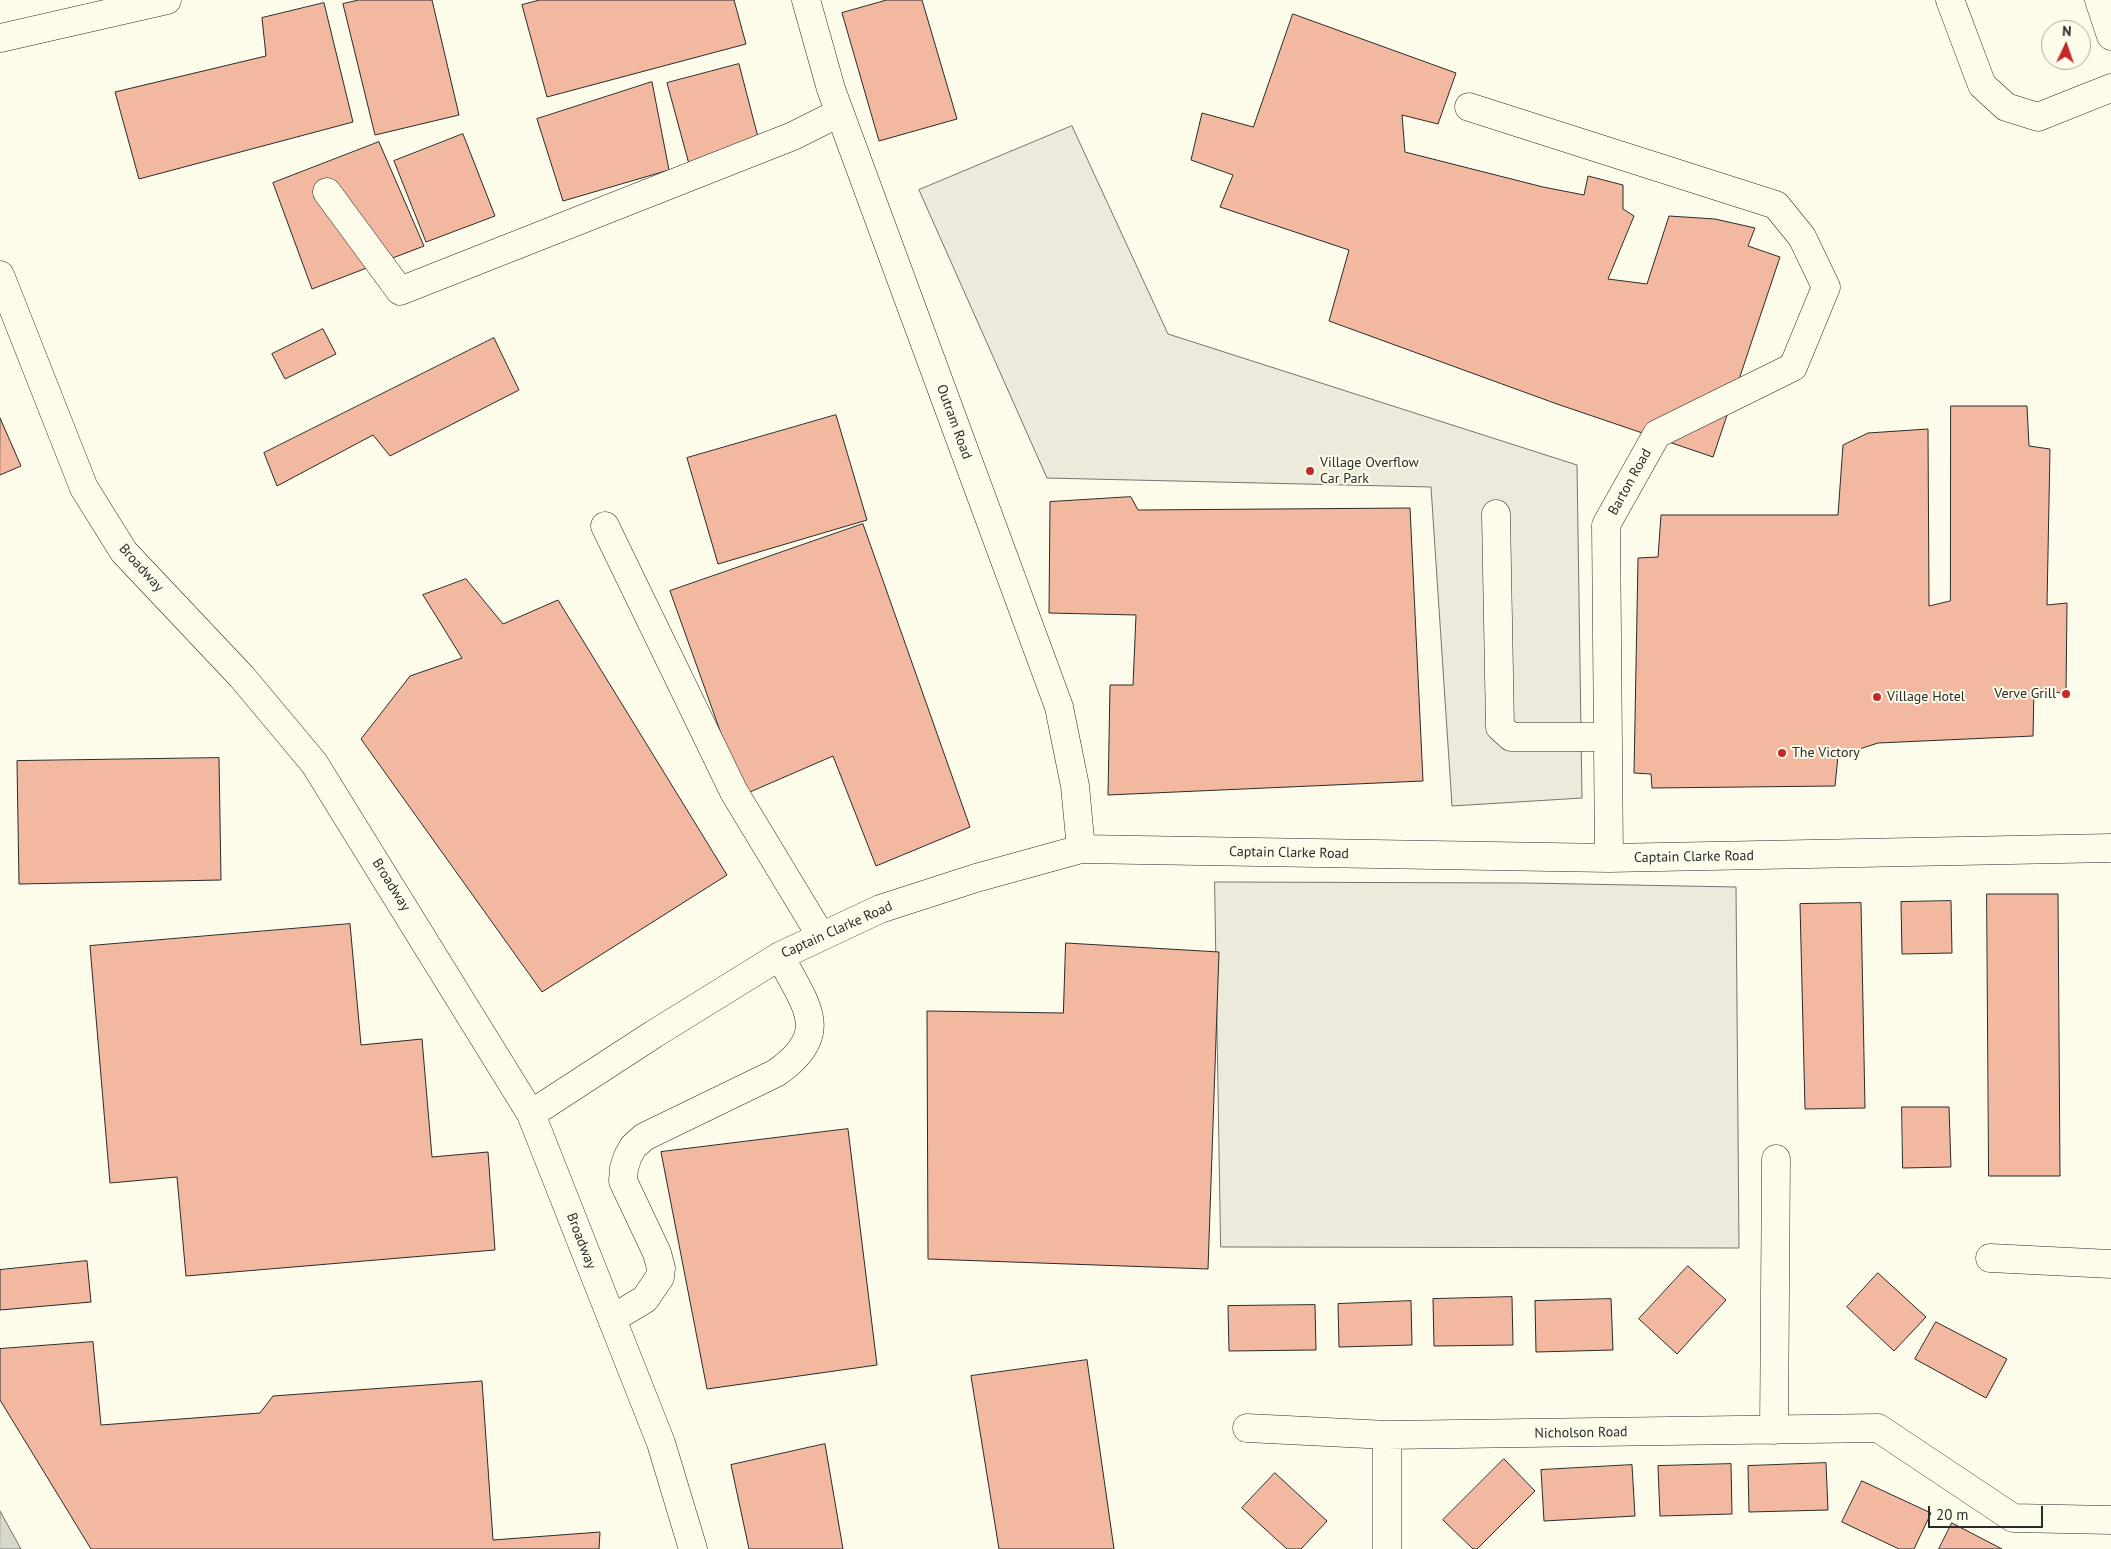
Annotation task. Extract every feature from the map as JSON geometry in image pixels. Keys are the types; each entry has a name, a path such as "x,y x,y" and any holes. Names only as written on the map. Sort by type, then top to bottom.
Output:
{"street":[{"path":"0,38 167,0"},
{"name":"Outram Road","path":"806,0 839,114 1059,707 1075,786 1081,849"},
{"path":"1950,0 1982,85 2006,107 2038,117 2111,88"},
{"path":"2099,0 2111,36"},
{"name":"Barton Road","path":"1469,107 1776,205 1802,237 1826,287 1793,367 1657,434 1606,525 1609,858"},
{"path":"327,192 400,291 793,136 839,114"},
{"name":"Broadway","path":"0,275 84,488 124,552 242,676 314,763 531,1114 661,1443 693,1549"},
{"path":"1496,514 1500,727 1511,737 1608,737"},
{"path":"605,526 734,792 821,936"},
{"name":"Captain Clarke Road","path":"531,1114 654,1034 780,956 821,936 880,909 976,878 1081,849 1609,858 2111,848"},
{"path":"612,1319 645,1299 660,1277 661,1268 657,1253 623,1181 624,1168 633,1147 644,1137 776,1074 794,1062 806,1042 810,1030 810,1013 780,956"},
{"path":"1774,1430 1776,1159"},
{"path":"1990,1258 2111,1264"},
{"name":"Nicholson Road","path":"1247,1428 1387,1435 1878,1428 2013,1518 2111,1520"},
{"path":"1386,1549 1387,1435"}],"shaded area":[{"name":"Village Overflow Car Park","path":"1072,126 1168,334 1577,465 1582,798 1452,806 1431,487 1047,478 919,190"},
{"path":"1215,882 1527,883 1736,887 1739,1248 1221,1247"},
{"path":"0,1511 21,1549 0,1549"}],"building":[{"path":"359,0 432,0 459,115 375,135 343,4"},
{"path":"540,0 734,0 746,44 547,97 522,5"},
{"path":"887,0 922,0 957,119 879,141 842,13"},
{"path":"324,3 353,122 139,179 115,92 266,56 262,18"},
{"path":"1293,14 1456,73 1438,124 1402,115 1405,152 1543,187 1584,195 1588,176 1623,185 1623,209 1634,216 1608,279 1647,284 1669,216 1715,219 1755,228 1748,246 1780,257 1713,457 1557,404 1329,321 1349,250 1220,207 1233,175 1191,160 1202,113 1253,127"},
{"path":"739,64 760,145 689,164 667,83"},
{"path":"652,82 669,170 563,201 537,119"},
{"path":"463,134 495,216 426,242 394,161"},
{"path":"379,142 424,246 312,289 273,183"},
{"path":"323,329 336,354 285,379 272,354"},
{"path":"494,338 519,390 390,456 373,435 277,486 264,453"},
{"path":"1951,406 2027,406 2029,446 2050,449 2047,605 2067,603 2066,694 2034,688 2033,736 1878,743 1838,756 1835,786 1652,788 1651,774 1634,773 1638,558 1658,557 1661,515 1838,515 1843,445 1868,433 1928,429 1929,606 1950,601"},
{"path":"836,415 867,520 718,564 687,458"},
{"path":"0,418 21,466 0,475"},
{"path":"1131,497 1138,510 1410,508 1423,781 1108,795 1110,685 1133,685 1136,615 1049,613 1050,502"},
{"path":"863,524 970,827 876,866 833,756 743,795 670,591"},
{"path":"466,579 503,624 558,600 727,875 542,992 361,739 410,676 462,658 423,595"},
{"path":"219,758 221,880 19,884 17,761"},
{"path":"1987,894 2058,894 2060,1176 1989,1176"},
{"path":"1951,901 1952,953 1902,954 1901,902"},
{"path":"1861,903 1865,1108 1805,1109 1800,904"},
{"path":"350,924 361,1045 422,1039 432,1157 488,1152 495,1250 186,1276 177,1177 110,1183 90,946"},
{"path":"1066,943 1219,952 1208,1269 928,1259 927,1011 1063,1013"},
{"path":"1902,1107 1949,1107 1951,1167 1903,1168"},
{"path":"848,1129 877,1365 707,1389 661,1152"},
{"path":"87,1261 91,1302 0,1310 0,1270"},
{"path":"1688,1266 1726,1300 1677,1354 1639,1319"},
{"path":"1878,1273 1926,1317 1894,1351 1847,1307"},
{"path":"1512,1297 1513,1345 1434,1346 1433,1299"},
{"path":"1611,1299 1613,1350 1536,1352 1535,1301"},
{"path":"1411,1301 1412,1345 1339,1347 1338,1304"},
{"path":"1315,1305 1316,1350 1229,1351 1228,1306"},
{"path":"1936,1322 2007,1359 1986,1398 1915,1359"},
{"path":"93,1342 101,1425 260,1413 273,1396 482,1381 493,1540 600,1532 599,1549 91,1549 0,1400 0,1349"},
{"path":"1087,1360 1114,1549 999,1549 971,1376"},
{"path":"825,1444 843,1549 749,1549 731,1465"},
{"path":"1504,1459 1535,1491 1477,1549 1473,1549 1443,1520"},
{"path":"1826,1463 1828,1510 1749,1512 1748,1466"},
{"path":"1731,1464 1732,1514 1660,1516 1658,1466"},
{"path":"1632,1465 1635,1516 1544,1521 1541,1470"},
{"path":"1275,1473 1327,1521 1301,1549 1287,1549 1242,1508"},
{"path":"1862,1481 1931,1513 1914,1549 1899,1549 1842,1522"},
{"path":"1952,1523 2002,1549 1939,1549"}],"place":[{"name":"Village Overflow Car Park","path":"1310,471"},
{"name":"Verve Grill","path":"2066,694"},
{"name":"Village Hotel","path":"1877,697"},
{"name":"The Victory","path":"1782,753"}]}
